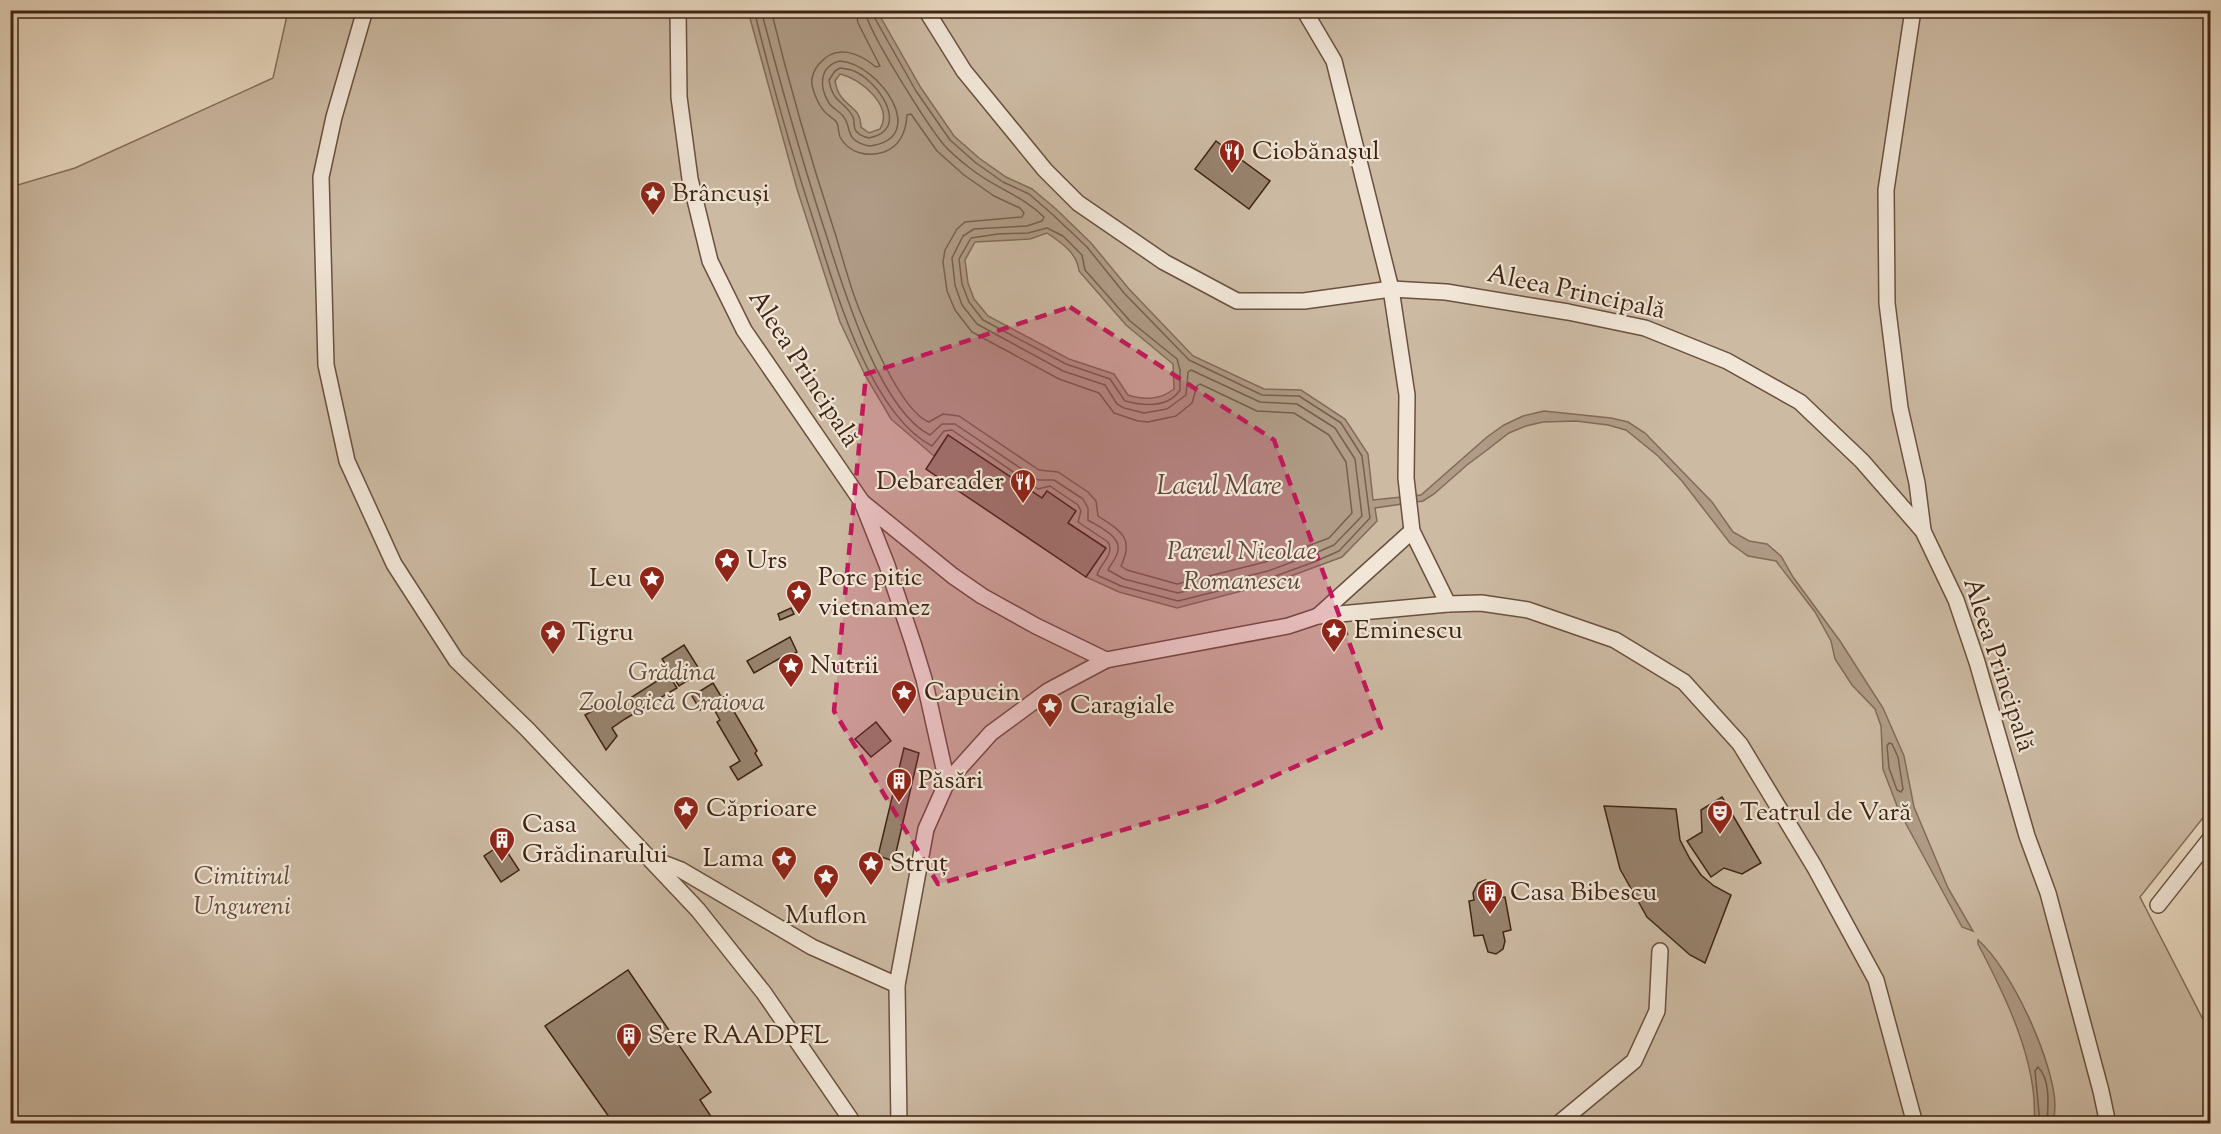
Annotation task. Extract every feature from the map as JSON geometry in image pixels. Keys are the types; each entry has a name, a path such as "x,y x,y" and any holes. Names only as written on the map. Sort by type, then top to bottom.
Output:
{"street":[{"path":"365,10 334,117 321,177 326,365 347,460 394,564 456,660 528,730 698,910 764,993 854,1124"},
{"name":"Aleea Principală","path":"678,10 681,108 690,179 710,261 744,330 862,502 887,565 913,643 924,680 947,782"},
{"name":"Aleea Principală","path":"926,10 963,71 1045,170 1078,203 1164,262 1237,301 1304,301 1391,289 1446,291 1568,312 1635,326 1727,361 1800,402 1862,461 1923,531 1956,600 1977,662 2027,836 2048,893 2108,1124"},
{"path":"1304,10 1334,61 1391,289 1407,395 1406,478 1412,531 1448,604"},
{"path":"1913,10 1886,190 1887,303 1900,408 1917,483 1923,531"},
{"name":"Aleea Principală","path":"862,502 982,596 1035,626 1106,660"},
{"path":"1318,616 1412,531"},
{"path":"899,1124 897,985 926,829 947,782 991,733 1048,691 1106,660 1288,626 1318,616 1481,603 1528,610 1615,640 1684,682 1740,744 1814,866 1876,980 1915,1124"},
{"path":"2158,905 2211,839"},
{"path":"651,859 681,870 812,947 897,985"},
{"path":"1558,1124 1634,1061 1657,1011 1660,951"}],"highlighted area":[{"path":"1070,307 1274,440 1381,728 1212,804 938,884 834,711 866,374"}],"green space":[{"name":"Parcul Nicolae Romanescu","path":"288,11 2210,11 2210,809 2140,897 2210,1033 2210,1123 11,1124 11,187 75,168 273,78"}],"water":[{"name":"Lacul Mare","path":"748,11 877,11 921,88 954,136 979,158 1006,177 1032,189 1056,209 1091,243 1129,289 1193,356 1264,389 1301,390 1345,419 1368,454 1373,500 1421,495 1487,437 1523,416 1544,411 1628,422 1645,433 1712,502 1733,532 1749,541 1767,544 1781,556 1793,577 1840,641 1883,708 1904,756 1914,807 1948,888 1973,931 1962,927 1899,811 1883,769 1881,726 1875,709 1852,685 1835,659 1831,641 1815,612 1776,561 1748,556 1730,543 1682,481 1658,456 1626,430 1576,421 1543,422 1509,433 1423,501 1375,508 1377,521 1342,557 1272,583 1177,608 1119,592 1086,577 1105,548 1068,523 1047,491 1042,498 948,435 934,456 891,419 865,375 840,322 797,189","holes":["840,74 857,81 879,103 883,111 880,129 869,133 861,127 859,116 843,100 838,91 835,81","1047,233 1072,254 1079,271 1126,325 1173,364 1174,389 1152,398 1128,395 1114,374 1069,359 988,316 974,299 968,283 965,260 975,242 1030,239"]},
{"path":"1978,940 1991,953 2017,993 2039,1041 2053,1087 2055,1105 2053,1123 2034,1123 2034,1100 2026,1054 2009,1007"}],"building":[{"name":"Ciobănașul","path":"1216,141 1270,181 1249,209 1195,169"},
{"name":"Debarcader","path":"948,435 1042,498 1047,491 1076,511 1068,523 1106,548 1086,577 926,469"},
{"path":"791,608 794,614 780,620 778,614"},
{"path":"790,637 797,652 783,660 782,657 754,673 747,661"},
{"path":"684,645 701,672 679,686 662,659"},
{"path":"668,674 677,688 612,728 617,736 606,750 585,715 604,704 610,711"},
{"path":"713,683 722,698 725,696 757,751 755,753 762,765 738,780 730,767 740,761 717,722 720,720 711,704 700,710 692,696"},
{"path":"876,722 891,741 871,757 855,739"},
{"name":"Păsări","path":"904,748 919,753 894,861 878,856"},
{"name":"Teatrul de Vară","path":"1722,797 1761,863 1742,874 1724,868 1711,877 1687,841 1702,832 1701,810"},
{"path":"1604,806 1676,809 1680,840 1690,859 1701,875 1714,886 1731,895 1705,963 1690,955 1647,917 1620,869"},
{"name":"Casa Grădinarului","path":"502,844 519,870 501,882 484,856"},
{"name":"Casa Bibescu","path":"1485,880 1491,882 1497,889 1499,898 1505,897 1511,930 1503,932 1505,941 1503,949 1496,954 1488,952 1483,935 1474,936 1469,901 1474,900 1473,893 1478,883"},
{"name":"Sere RAADPFL","path":"628,970 711,1092 700,1100 716,1124 614,1124 545,1026"}],"place":[{"name":"Ciobănașul","path":"1232,175"},
{"name":"Brâncuși","path":"653,217"},
{"name":"Debarcader","path":"1023,505"},
{"name":"Urs","path":"727,584"},
{"name":"Leu","path":"652,602"},
{"name":"Porc pitic vietnamez","path":"799,616"},
{"name":"Eminescu","path":"1334,654"},
{"name":"Tigru","path":"553,656"},
{"name":"Nutrii","path":"791,689"},
{"name":"Capucin","path":"904,716"},
{"name":"Caragiale","path":"1050,729"},
{"name":"Păsări","path":"899,804"},
{"name":"Căprioare","path":"686,832"},
{"name":"Teatrul de Vară","path":"1720,836"},
{"name":"Casa Grădinarului","path":"502,863"},
{"name":"Lama","path":"784,882"},
{"name":"Struț","path":"871,887"},
{"name":"Muflon","path":"826,900"},
{"name":"Casa Bibescu","path":"1490,916"},
{"name":"Sere RAADPFL","path":"629,1059"}],"park label":[{"name":"Grădina Zoologică Craiova","path":"672,688"},
{"name":"Cimitirul Ungureni","path":"242,892"}]}
